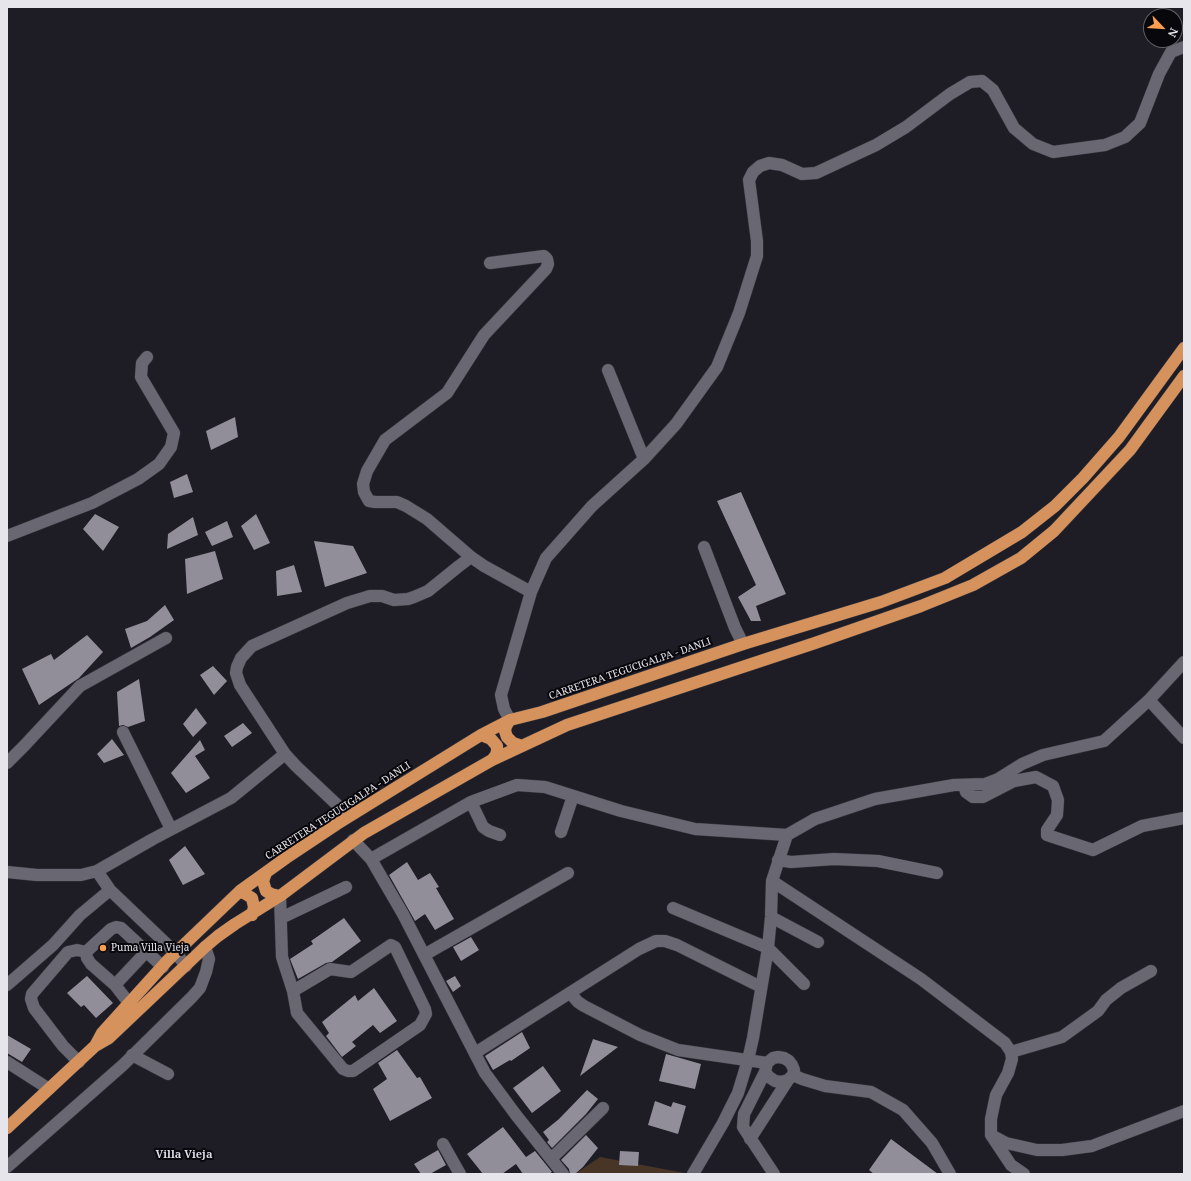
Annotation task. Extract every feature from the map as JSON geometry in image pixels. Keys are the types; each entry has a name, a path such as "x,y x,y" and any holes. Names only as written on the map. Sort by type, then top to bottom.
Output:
{"highway":[{"name":"CARRETERA TEGUCIGALPA - DANLI","path":"95,1046 102,1033 129,1003 176,953 239,892 286,858 349,816 481,735 510,720 542,712 743,644 881,602 945,578 1022,532 1055,506 1083,478 1119,437 1184,348"},
{"name":"CARRETERA TEGUCIGALPA - DANLI","path":"7,1128 95,1046 109,1038 205,947 235,924 252,915 280,896 353,840 492,760 567,725 922,606 980,581 1021,558 1054,531 1130,450 1184,376"},
{"path":"510,720 505,731 507,736 513,743 522,746"},
{"path":"481,735 491,739 497,746 496,755 492,760"},
{"path":"266,872 263,881 266,891 280,896"},
{"path":"239,892 252,898 254,907 252,915"}],"street":[{"path":"510,720 504,709 501,695 531,592 546,558 592,506 644,459 676,424 717,367 739,313 757,256 757,241 749,180 753,172 760,166 769,163 782,165 802,174 816,173 876,145 906,127 950,94 970,82 982,81 993,90 1014,128 1033,144 1053,152 1105,144 1125,137 1140,123 1159,74 1171,52 1184,47"},
{"path":"490,263 544,256 547,259 548,264 546,269 484,335 448,393 385,440 367,471 363,484 364,492 369,501 397,502 406,506 427,519 471,557 484,566 531,592"},
{"path":"7,536 92,503 138,479 159,464 172,447 174,434 141,377 142,363 147,357"},
{"path":"608,370 644,459"},
{"path":"704,547 735,628 743,644"},
{"path":"349,816 285,754 240,685 236,673 239,662 252,646 347,603 370,596 382,596 394,600 408,599 428,591 471,557"},
{"path":"7,763 80,686 166,638"},
{"path":"370,859 471,802 517,785 545,787 621,811 695,829 787,835 815,819 875,799 964,785 985,784 998,779 1022,764 1043,754 1104,741 1149,700 1184,662"},
{"path":"1149,700 1184,738"},
{"path":"123,732 171,829"},
{"path":"7,872 37,875 81,875 97,871 171,829 231,798 285,754"},
{"path":"964,785 966,792 973,797 983,797 1014,781 1036,778 1053,786 1058,800 1057,815 1047,830 1047,836 1093,850 1142,826 1184,818"},
{"path":"561,832 572,796"},
{"path":"471,802 483,827 500,835"},
{"path":"693,1174 723,1123 738,1092 748,1060 768,948 772,881 787,835"},
{"path":"353,840 370,859 403,914 485,1073 563,1174"},
{"path":"778,860 791,862 834,859 878,861 937,873"},
{"path":"97,871 110,890 176,953 186,966"},
{"path":"424,955 568,873"},
{"path":"772,881 921,979 1005,1043 1011,1052 1012,1059 1008,1073 996,1095 991,1119 990,1135 1011,1165 1024,1174"},
{"path":"281,918 346,887"},
{"path":"7,985 53,945 80,915 110,890"},
{"path":"280,896 282,957 293,991 297,1013 343,1069 353,1071 420,1024 426,1014 395,947 391,945 351,972 330,969 293,991"},
{"path":"673,908 768,948 804,984"},
{"path":"771,917 818,942"},
{"path":"86,952 111,929 116,927 120,928 163,967"},
{"path":"475,1053 639,949 656,941 665,941 677,945 761,987"},
{"path":"7,1167 132,1056 184,1006 200,988 209,959 205,947"},
{"path":"79,1062 58,1040 34,1008 31,999 32,994 68,952 77,950 86,952"},
{"path":"86,952 87,958 91,964 115,985 129,1003"},
{"path":"115,985 146,952"},
{"path":"1011,1052 1062,1037 1098,1011 1106,1000 1121,988 1151,972"},
{"path":"570,993 578,1002 591,1010 640,1035 678,1050 748,1060 766,1067"},
{"path":"132,1056 168,1074"},
{"path":"750,1139 794,1070 792,1065 784,1058 773,1058 766,1067 744,1114 743,1128 750,1139 756,1146 774,1174"},
{"path":"7,1062 49,1089"},
{"path":"766,1067 769,1077 775,1081 782,1082 790,1078 802,1079 825,1086 871,1092 903,1110 932,1143 950,1174"},
{"path":"551,1159 603,1108"},
{"path":"990,1135 1006,1142 1037,1150 1062,1150 1092,1146 1184,1111"},
{"path":"443,1144 460,1174"}],"shaded area":[{"path":"600,1157 690,1174 575,1174"}],"building":[{"path":"235,417 238,437 211,450 206,431"},
{"path":"187,474 193,492 174,498 170,482"},
{"path":"741,492 786,594 756,606 761,621 751,621 738,597 756,585 717,501"},
{"path":"95,514 119,527 103,551 83,529"},
{"path":"256,514 270,543 254,550 241,526"},
{"path":"193,517 198,535 167,549 168,534"},
{"path":"227,521 233,537 212,546 205,532"},
{"path":"314,541 353,546 367,573 325,587"},
{"path":"215,551 223,579 187,594 185,559"},
{"path":"294,565 302,592 277,596 276,571"},
{"path":"165,605 174,620 131,648 125,629 147,621"},
{"path":"87,635 103,652 79,678 39,705 22,669 51,654 54,660"},
{"path":"213,666 227,681 214,695 200,675"},
{"path":"139,679 145,721 128,727 123,725 119,726 117,692"},
{"path":"196,708 207,723 193,737 183,724"},
{"path":"243,723 252,733 232,747 224,736"},
{"path":"112,739 124,755 104,763 97,754"},
{"path":"200,740 205,750 195,756 210,778 186,793 171,773"},
{"path":"185,846 205,874 183,885 169,860"},
{"path":"407,862 418,880 430,873 439,887 436,888 454,919 435,930 425,914 415,921 389,875"},
{"path":"344,918 361,941 332,962 326,963 298,979 290,959 313,944 311,941"},
{"path":"471,937 479,950 461,961 453,947"},
{"path":"87,976 113,1003 96,1018 84,1005 81,1007 67,993"},
{"path":"455,976 461,986 453,992 446,981"},
{"path":"374,988 397,1021 380,1033 373,1025 352,1042 356,1046 342,1057 326,1036 329,1033 322,1022 355,995 358,1001"},
{"path":"522,1032 530,1048 511,1061 510,1060 493,1070 485,1056"},
{"path":"7,1035 31,1049 22,1062 7,1053"},
{"path":"593,1039 618,1047 580,1076"},
{"path":"397,1050 417,1078 420,1077 432,1098 390,1121 373,1089 387,1079 378,1063"},
{"path":"666,1054 701,1064 695,1089 659,1081"},
{"path":"543,1066 561,1091 532,1113 513,1088"},
{"path":"587,1090 598,1099 586,1114 552,1148 547,1142 549,1140 543,1132 559,1119"},
{"path":"655,1101 671,1107 673,1102 686,1106 678,1134 648,1125"},
{"path":"503,1127 526,1157 535,1151 552,1172 549,1174 523,1174 516,1164 502,1174 483,1174 467,1154"},
{"path":"586,1135 598,1148 583,1167 575,1174 570,1174 569,1169 561,1160"},
{"path":"891,1139 938,1174 874,1174 869,1170"},
{"path":"438,1150 446,1165 430,1174 421,1174 414,1164"},
{"path":"620,1151 639,1152 638,1166 619,1165"}],"place":[{"name":"Puma Villa Vieja","path":"103,948"}],"district":[{"name":"Villa Vieja","path":"184,1155"}]}
